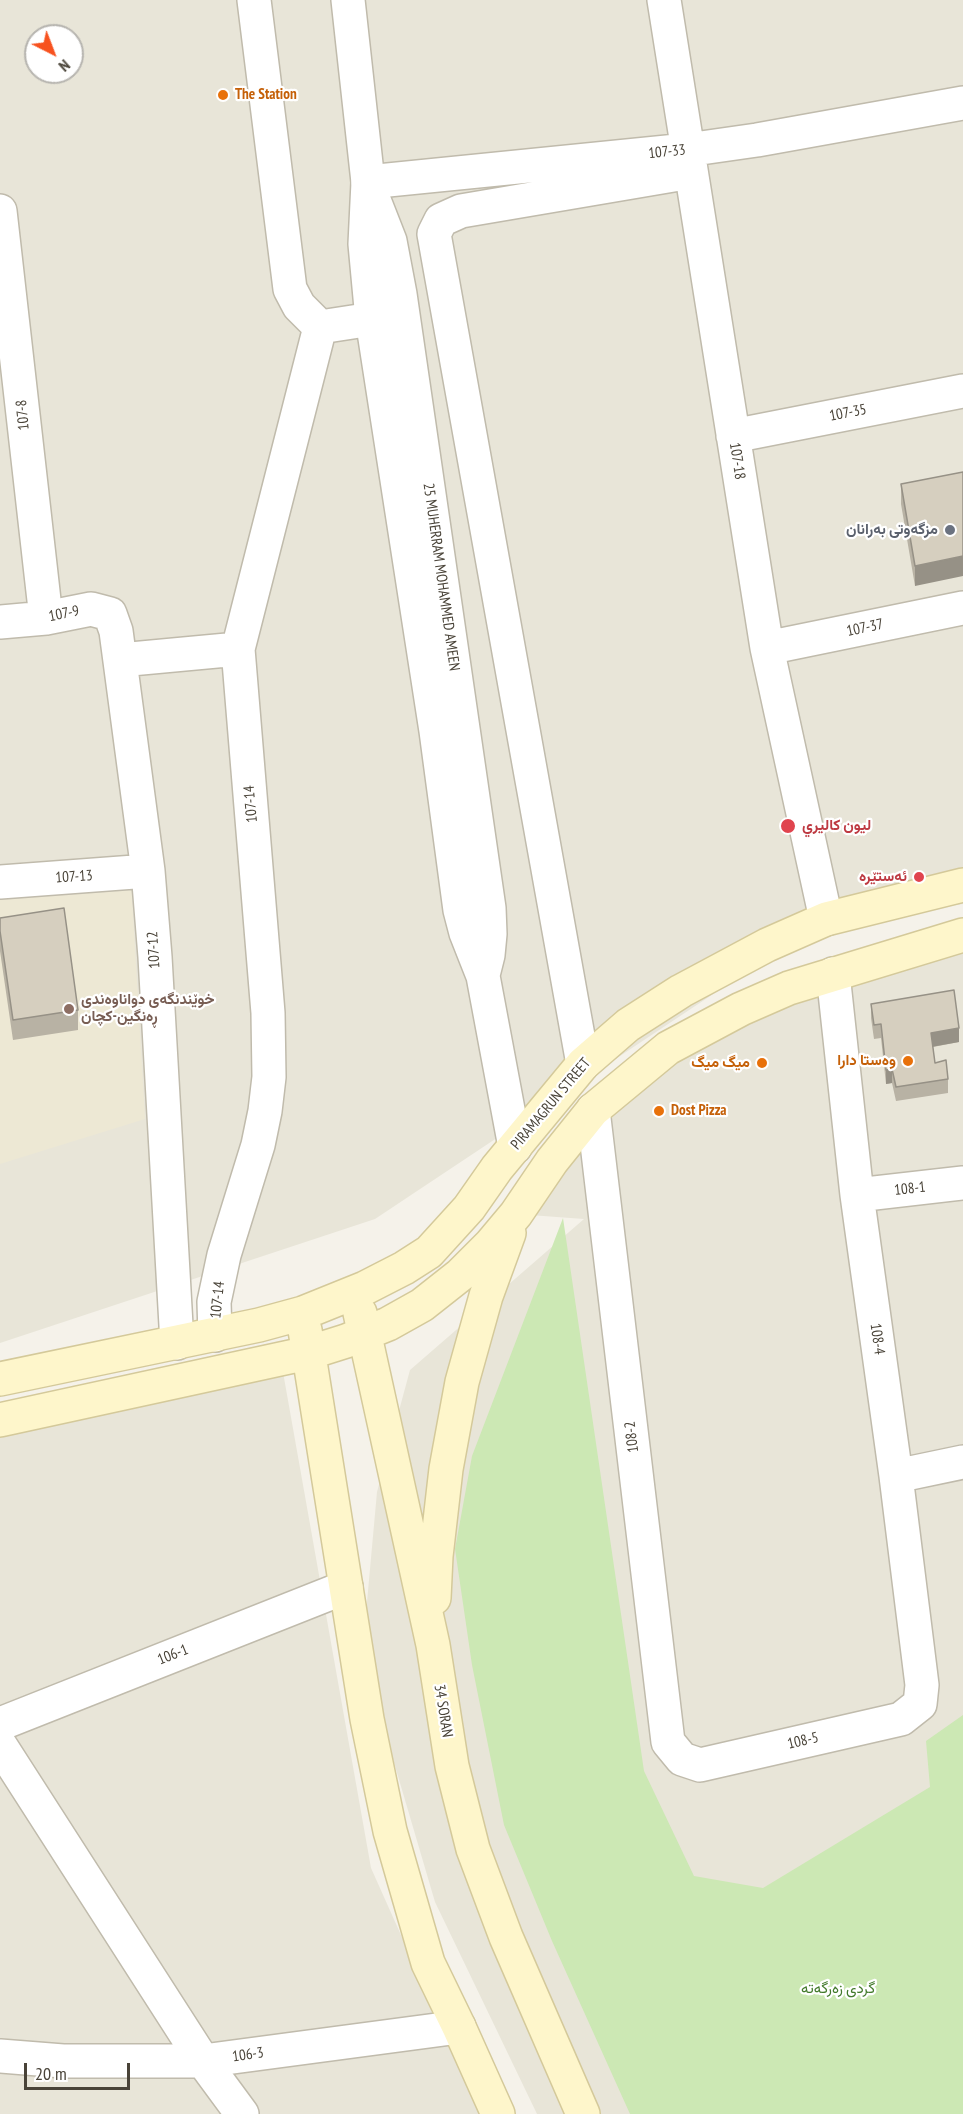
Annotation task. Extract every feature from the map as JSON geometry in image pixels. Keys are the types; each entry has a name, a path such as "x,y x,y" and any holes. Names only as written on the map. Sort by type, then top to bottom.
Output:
{"main road":[{"name":"PIRAMAGRUN STREET","path":"0,1379 215,1335 303,1313 355,1292 404,1268 429,1252 470,1209 497,1168 583,1064 628,1025 681,991 767,945 826,919 963,885"},
{"path":"0,1420 308,1353 388,1324 422,1305 460,1275 490,1245 516,1214 552,1161 592,1110 668,1048 711,1023 789,988 963,935"},
{"path":"433,1645 436,1556 446,1469 460,1393 486,1296 516,1214"},
{"name":"34 SORAN","path":"355,1292 433,1645 452,1766 473,1849 506,1937 583,2114"},
{"path":"303,1313 367,1719 390,1830 428,1963 498,2114"}],"street":[{"path":"254,0 290,289 299,306 320,327 372,319"},
{"name":"25 MUHERRAM MOHAMMED AMEEN","path":"348,0 368,182 364,244 372,319 436,731 460,910 483,976 515,1147"},
{"name":"107-18","path":"664,0 767,648 826,919"},
{"name":"107-33","path":"368,182 689,161 757,140 963,103"},
{"path":"583,1064 434,234 441,220 461,211 689,161"},
{"name":"25 MUHERRAM MOHAMMED AMEEN","path":"368,182 390,241 489,908 489,945 483,976"},
{"name":"107-8","path":"0,212 46,618"},
{"name":"107-14","path":"215,1335 214,1302 224,1255 258,1144 265,1111 268,1077 268,1013 238,649 320,327"},
{"name":"107-35","path":"733,436 963,391"},
{"name":"107-37","path":"767,648 963,608"},
{"name":"107-9","path":"0,622 46,618 92,609 110,614 118,645"},
{"path":"118,645 238,649"},
{"name":"107-12","path":"118,645 148,871 177,1343"},
{"name":"107-13","path":"0,882 148,871"},
{"name":"108-4","path":"833,974 857,1195 922,1685 920,1704"},
{"name":"108-2","path":"592,1110 668,1742 682,1759"},
{"name":"108-1","path":"857,1195 963,1183"},
{"path":"896,1476 963,1462"},
{"name":"106-1","path":"0,1724 346,1587"},
{"name":"108-5","path":"682,1759 700,1765 901,1719 920,1704"},
{"path":"0,1744 203,2061 242,2114"},
{"name":"106-3","path":"0,2056 63,2061 203,2061 459,2027"}],"shaded area":[{"path":"0,0 963,0 963,904 826,919 375,1219 0,1343"},
{"name":"خوێندنگەی دواناوەندی ڕەنگین-کچان","path":"131,881 145,1119 0,1164 0,898"},
{"path":"963,945 963,2114 537,2114 435,1902 390,1749 366,1613 377,1492 410,1370 584,1219 516,1214 593,1110 711,1023"},
{"path":"278,1344 371,1868 481,2114 0,2114 0,1412"}],"green space":[{"name":"گردی زەرگەتە","path":"563,1218 644,1771 694,1876 763,1888 930,1787 926,1741 963,1715 963,2114 630,2114 552,1941 504,1825 472,1665 455,1549 472,1456"}],"building":[{"path":"963,472 963,556 915,566 901,484"},
{"path":"64,908 78,1010 13,1020 0,918"},
{"name":"وەستا دارا","path":"954,990 959,1028 931,1033 935,1063 946,1060 948,1079 896,1087 892,1069 886,1070 881,1024 874,1025 871,1004"}],"place":[{"name":"The Station","path":"223,95"},
{"name":"مزگەوتی بەرانان","path":"950,530"},
{"name":"ليون كاليري","path":"788,826"},
{"name":"ئەستێرە","path":"919,877"},
{"name":"خوێندنگەی دواناوەندی ڕەنگین-کچان","path":"69,1009"},
{"name":"وەستا دارا","path":"908,1061"},
{"name":"میگ میگ","path":"762,1063"},
{"name":"Dost Pizza","path":"659,1111"}]}
